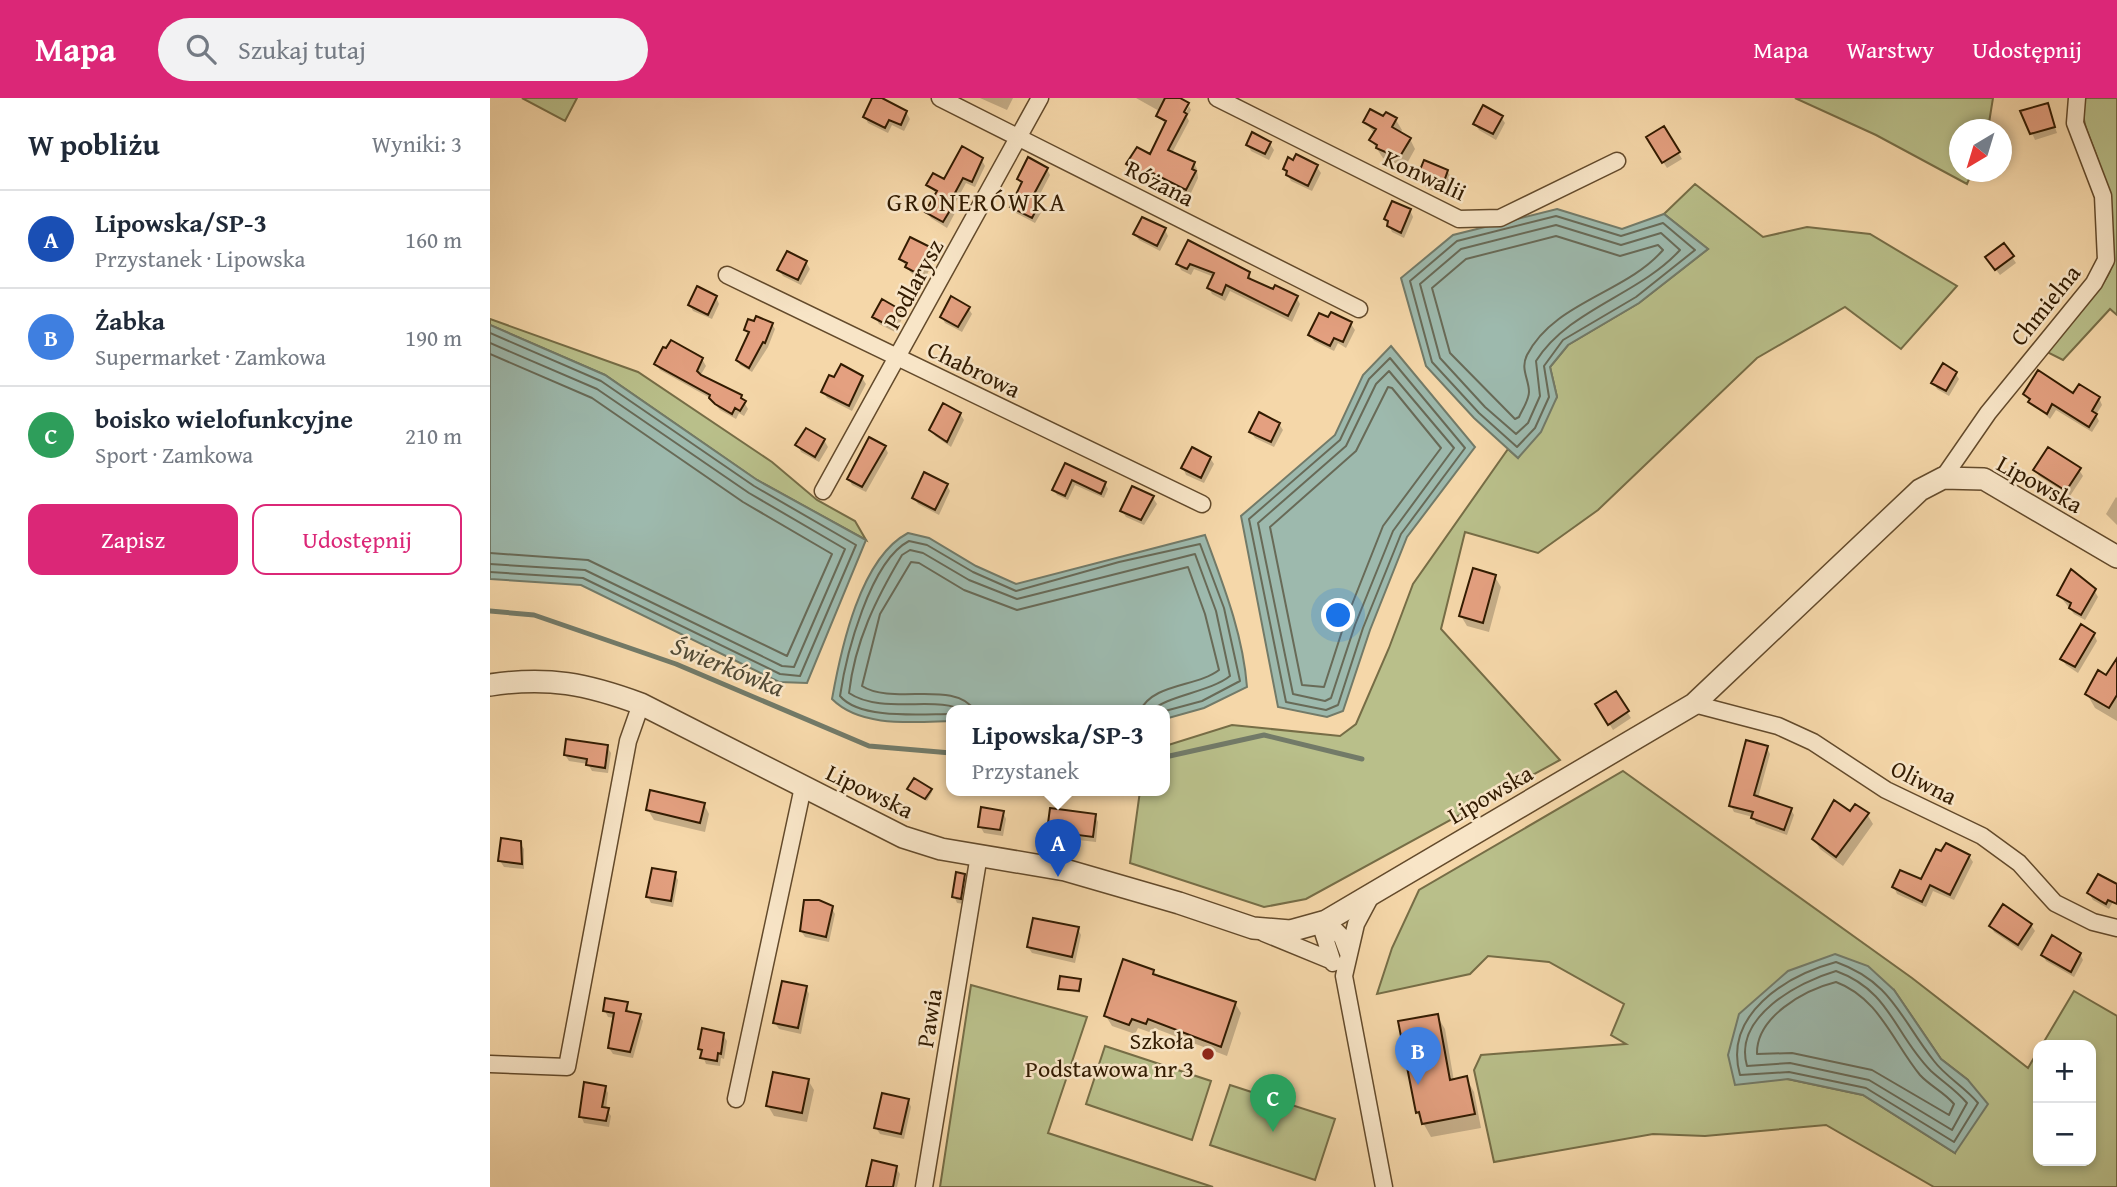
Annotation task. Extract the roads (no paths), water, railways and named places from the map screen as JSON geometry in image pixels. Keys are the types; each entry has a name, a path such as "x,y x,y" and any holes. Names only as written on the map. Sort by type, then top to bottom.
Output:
{"street":[{"name":"Różana","path":"940,98 1359,309"},
{"name":"Podlarysz","path":"823,491 1040,98"},
{"name":"Konwalii","path":"1217,98 1459,219 1500,218 1617,160"},
{"name":"Chmielna","path":"1943,478 1988,413 2094,283 2106,260 2103,196 2075,123 2077,98"},
{"name":"Chabrowa","path":"727,275 1202,504"},
{"name":"Lipowska","path":"490,685 522,680 563,681 603,690 641,704 903,837 979,855 1065,870 1179,903 1252,929 1290,931 1323,922 1694,704 1920,490 1943,478 1984,479 2117,557"},
{"path":"490,1064 567,1067 628,741 641,704"},
{"name":"Oliwna","path":"1694,704 1778,726 1813,742 1886,790 1982,836 2019,863 2055,903 2093,922 2117,928"},
{"name":"Lipowska","path":"736,1099 803,788"},
{"name":"Pawia","path":"924,1187 979,855"},
{"path":"1372,893 1356,924 1344,976 1384,1187"},
{"path":"1323,922 1342,937 1348,953"},
{"path":"1323,922 1330,960"},
{"path":"1252,929 1330,960 1344,976"}],"water":[{"path":"1557,209 1622,229 1664,214 1708,249 1639,303 1568,345 1550,367 1557,397 1541,432 1518,458 1474,418 1426,366 1401,278 1453,235"},
{"path":"490,325 605,375 757,480 866,540 807,683 779,682 581,585 490,579"},
{"path":"1391,346 1475,447 1407,537 1370,630 1343,711 1327,717 1278,707 1241,516 1335,435 1363,375"},
{"path":"908,533 929,538 976,566 1016,584 1205,535 1237,629 1247,687 1204,708 1170,718 1170,705 946,705 946,721 920,722 888,721 857,715 832,699 855,607 877,562 891,545"},
{"path":"1835,954 1868,966 1894,990 1941,1059 1968,1080 1988,1104 1955,1153 1863,1095 1788,1079 1735,1085 1728,1055 1739,1014 1788,971"}],"waterway":[{"name":"Świerkówka","path":"490,611 534,615 676,664 869,746 946,753"},
{"name":"Świerkówka","path":"1170,756 1264,735 1362,759"}],"place":[{"name":"Lipowska/SP-3","path":"1058,877"},
{"name":"Szkoła Podstawowa nr 3","path":"1208,1054"},
{"name":"Żabka","path":"1418,1085"},
{"name":"boisko wielofunkcyjne","path":"1273,1132"}],"district":[{"name":"GRONERÓWKA","path":"977,201"}]}
